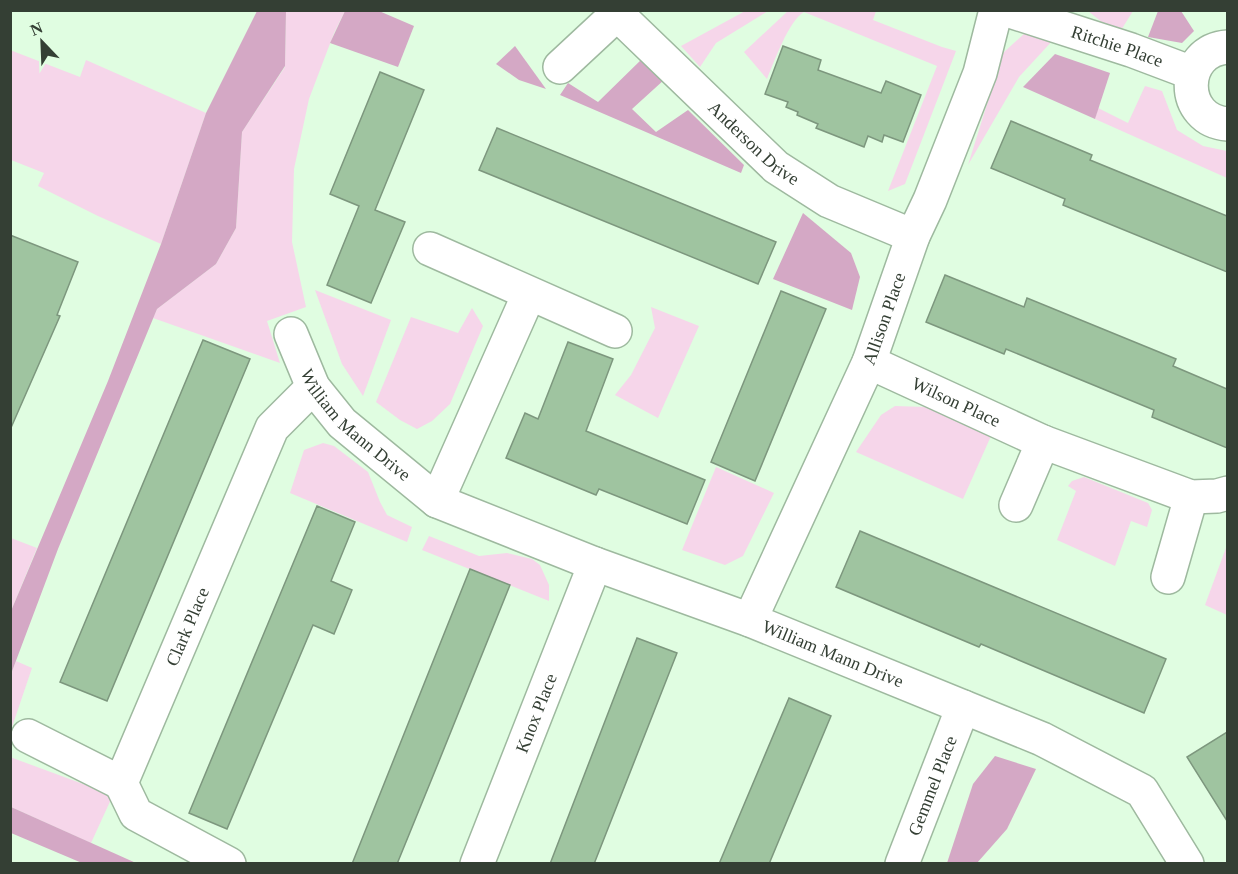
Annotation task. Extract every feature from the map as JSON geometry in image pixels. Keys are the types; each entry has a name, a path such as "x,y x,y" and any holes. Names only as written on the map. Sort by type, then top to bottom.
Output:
{"street":[{"name":"Allison Place","path":"750,620 869,362 913,236 930,200 980,73 996,10"},
{"name":"Ritchie Place","path":"1007,10 1131,50 1192,73"},
{"name":"Anderson Drive","path":"560,67 615,12 776,167 830,201 913,236"},
{"path":"1227,47 1209,52 1199,61 1192,73 1190,86 1192,98 1198,109 1208,118 1220,124 1227,124"},
{"path":"430,249 615,331"},
{"path":"437,501 529,294"},
{"name":"William Mann Drive","path":"291,334 313,387 342,423 437,501 595,564 750,620 1042,739 1142,791 1187,864"},
{"name":"Wilson Place","path":"869,362 1043,442 1191,497 1227,493"},
{"name":"Clark Place","path":"121,783 272,428 313,387"},
{"path":"1016,505 1043,442"},
{"path":"1168,577 1191,497"},
{"name":"Knox Place","path":"477,864 595,564"},
{"name":"Gemmel Place","path":"902,864 963,707"},
{"path":"28,735 121,783 136,814 229,864"}],"shaded area":[{"path":"747,10 768,11 716,43 700,67 681,46"},
{"path":"789,10 876,11 873,20 956,51 905,184 888,191 937,66 804,12 798,16 788,32 767,79 744,52"},
{"path":"257,11 286,11 285,66 242,132 236,228 216,264 157,309 58,549 11,674 11,611 108,381 161,244 206,113"},
{"path":"286,11 345,11 334,33 309,99 294,169 292,242 306,307 267,321 280,363 153,318 157,309 216,264 236,228 242,132 285,67"},
{"path":"345,11 379,11 414,26 398,67 330,43"},
{"path":"1088,11 1133,11 1118,35"},
{"path":"1158,11 1181,11 1194,31 1182,43 1148,37"},
{"path":"1026,32 1054,39 1019,77 968,165 1003,53"},
{"path":"515,46 546,89 519,80 496,64"},
{"path":"10,50 80,77 86,60 206,113 161,244 38,186 44,173 11,160"},
{"path":"1055,54 1110,73 1095,119 1023,87"},
{"path":"644,57 665,79 632,109 656,132 688,110 744,165 741,173 560,95 568,83 598,102"},
{"path":"1145,86 1162,91 1177,130 1203,146 1227,151 1227,178 1095,119 1098,108 1128,123"},
{"path":"803,213 851,253 860,277 852,310 773,279"},
{"path":"315,290 391,320 363,396 342,364"},
{"path":"651,307 699,326 658,418 615,395 631,375 655,328"},
{"path":"472,308 483,326 450,404 432,421 417,429 400,420 376,402 411,317 458,333"},
{"path":"895,406 926,407 991,436 963,499 856,452 881,415"},
{"path":"323,443 334,446 368,472 387,515 412,527 407,542 290,493 304,450"},
{"path":"716,467 774,493 743,556 725,565 682,550"},
{"path":"1084,477 1148,503 1152,510 1147,527 1131,521 1115,566 1057,540 1076,491 1068,486 1072,481"},
{"path":"429,536 479,556 507,553 532,559 540,565 549,585 549,601 422,550"},
{"path":"10,538 37,548 11,611"},
{"path":"1227,545 1227,615 1205,605"},
{"path":"16,661 32,668 11,730 11,674"},
{"path":"995,756 1036,769 1007,829 977,863 947,863 973,784"},
{"path":"10,757 113,795 91,843 11,807"},
{"path":"11,807 136,863 82,863 11,833"}],"building":[{"path":"783,46 821,60 818,70 881,93 886,81 921,95 903,142 884,135 882,142 868,136 864,147 816,128 818,124 797,115 798,112 786,107 788,102 765,94"},
{"path":"380,72 424,90 375,210 405,222 371,303 327,285 359,206 330,194"},
{"path":"1011,121 1092,155 1090,160 1227,216 1227,272 1063,205 1065,199 991,168"},
{"path":"497,128 776,242 758,284 479,170"},
{"path":"10,235 78,262 57,315 60,316 10,430"},
{"path":"945,275 1024,307 1027,298 1176,359 1173,366 1227,389 1227,448 1152,417 1154,410 1006,349 1004,354 926,322"},
{"path":"781,291 826,309 755,481 711,462"},
{"path":"203,340 250,359 107,701 60,682"},
{"path":"568,342 613,359 586,431 705,480 687,524 599,489 596,495 506,458 525,413 538,419"},
{"path":"317,506 355,522 331,581 352,590 334,634 313,625 227,829 189,813"},
{"path":"860,531 1166,659 1144,713 981,644 979,647 836,587"},
{"path":"470,569 510,585 397,864 352,864"},
{"path":"637,638 677,653 594,864 550,864"},
{"path":"789,698 831,716 769,864 719,864"},
{"path":"1227,732 1227,821 1187,757"}]}
